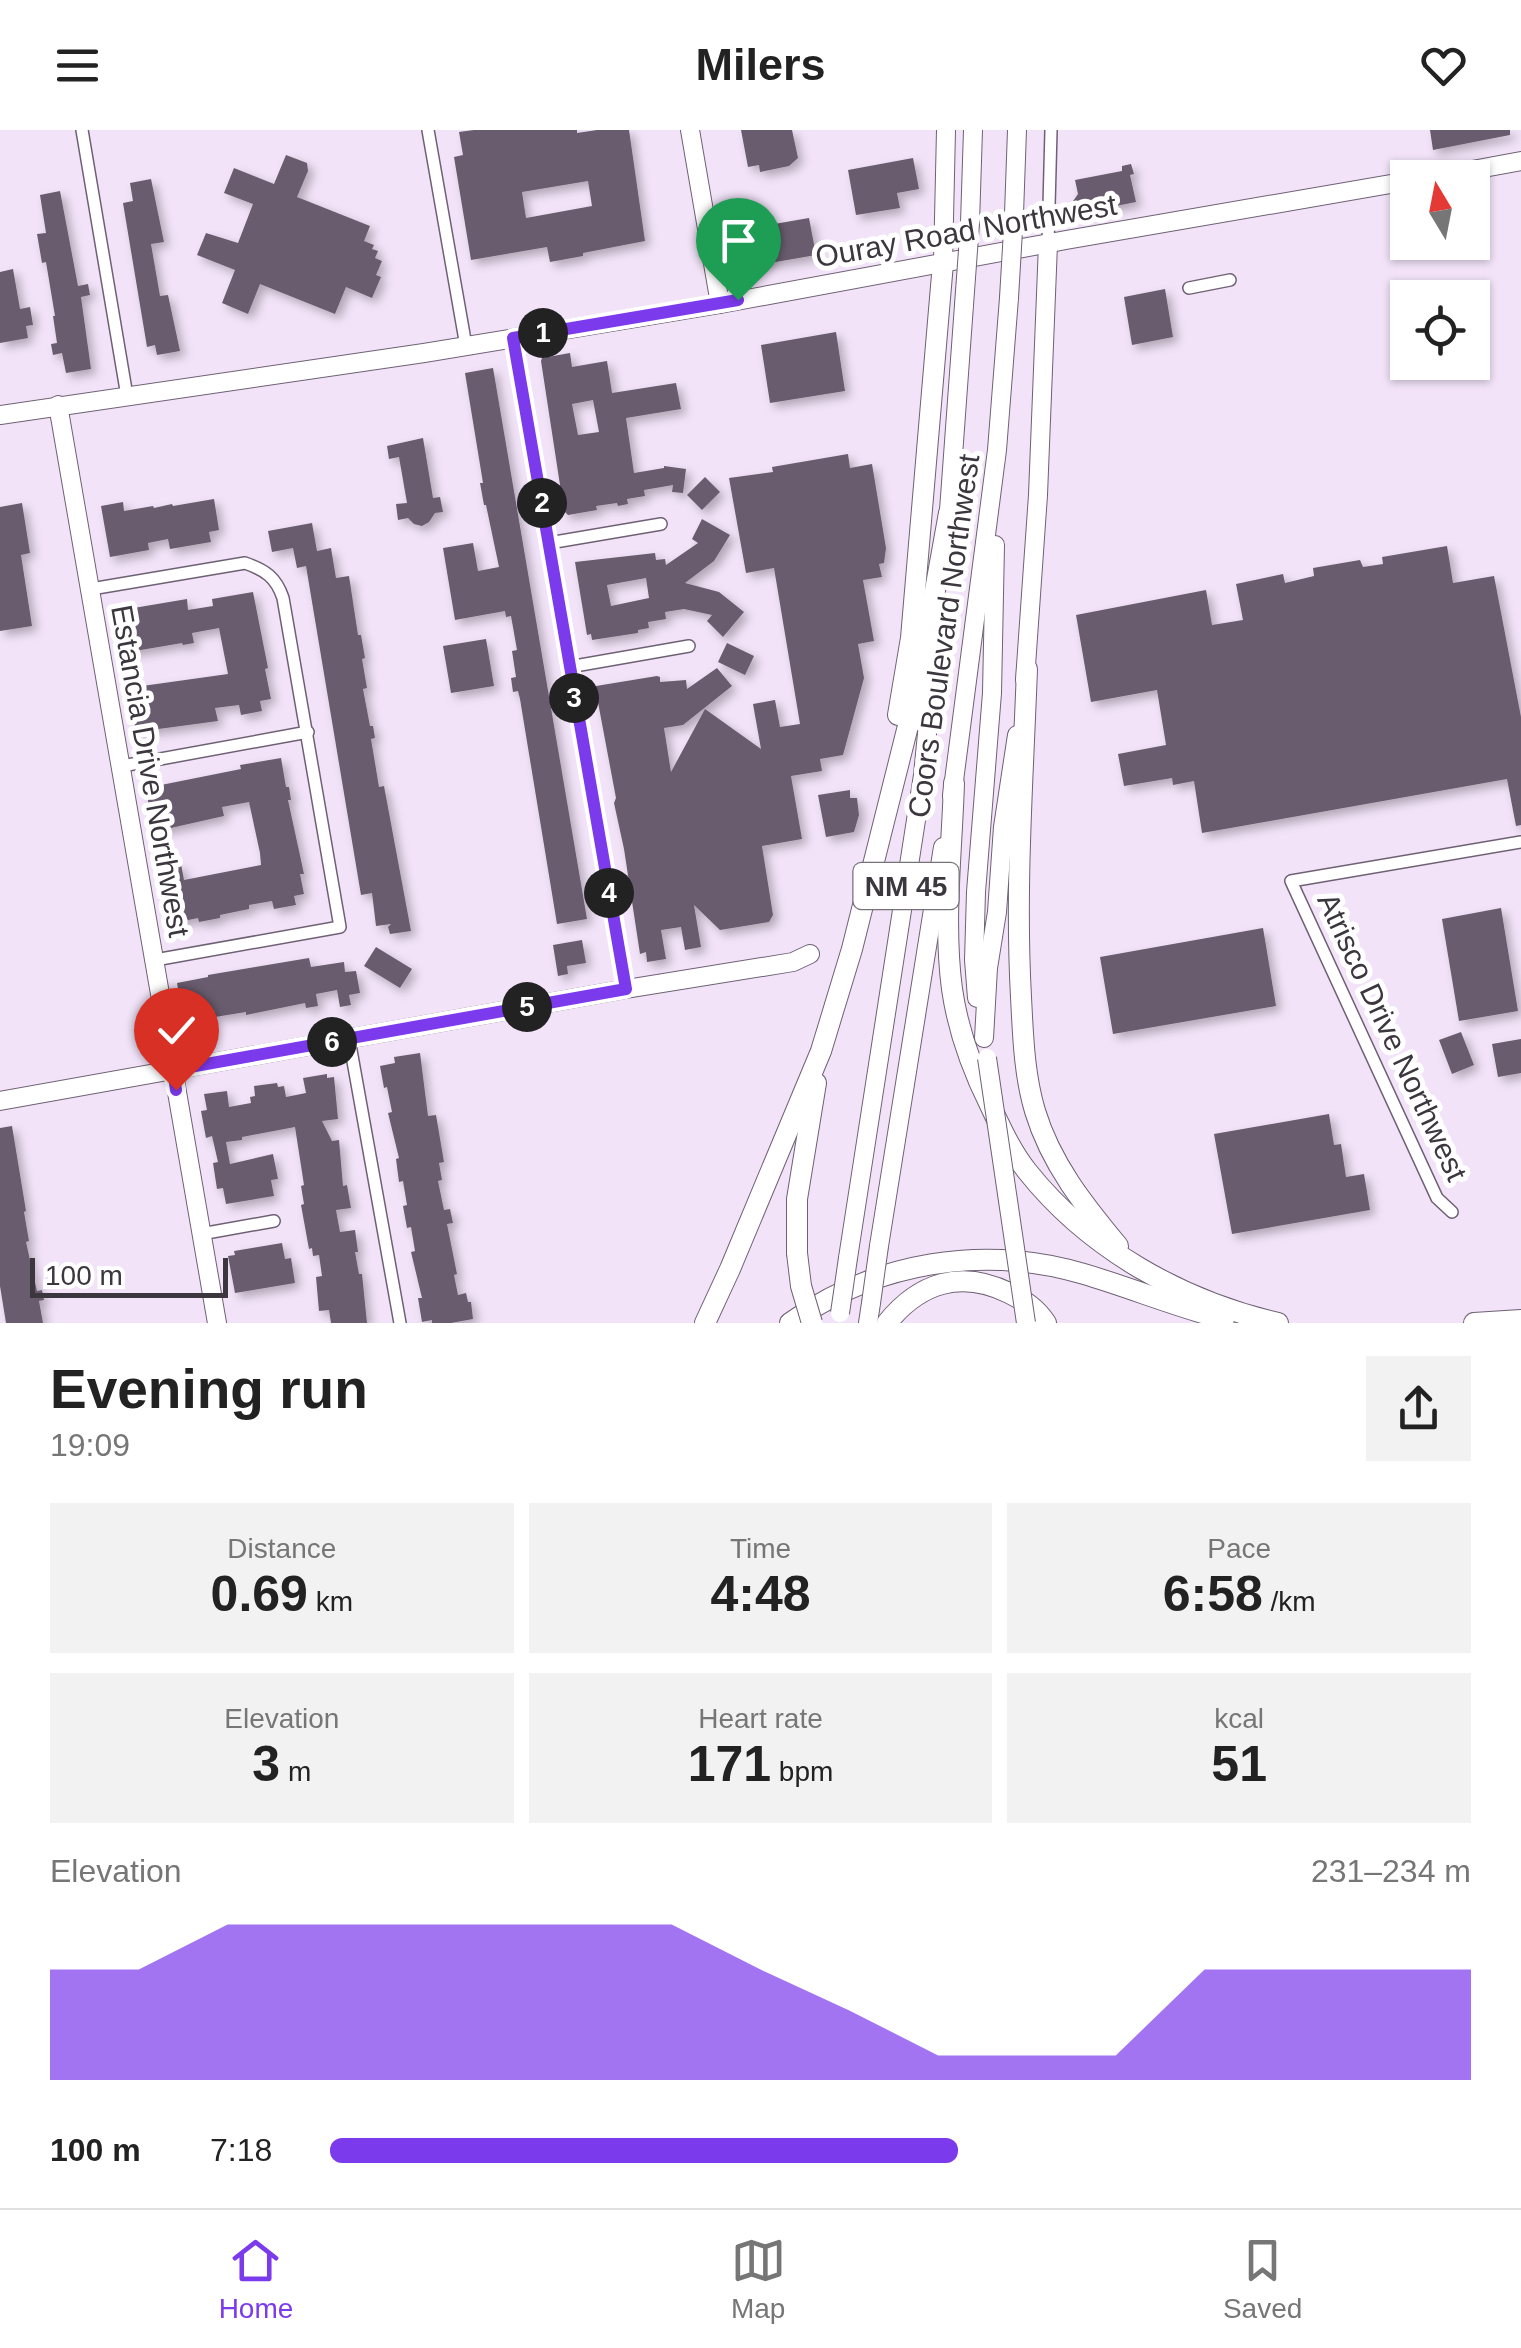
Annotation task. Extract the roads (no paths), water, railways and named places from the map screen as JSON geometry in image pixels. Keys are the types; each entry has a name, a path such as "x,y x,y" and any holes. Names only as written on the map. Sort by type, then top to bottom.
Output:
{"highway":[{"path":"896,776 893,749 911,638 943,262"},
{"path":"704,1323 821,1051 852,949 917,690 949,513"},
{"path":"1027,669 1018,910 1025,1061 1035,1111 1055,1160 1076,1195 1132,1263"},
{"path":"954,782 948,946 952,989 966,1054 1011,1147 1028,1172 1107,1249 1180,1289 1278,1323"},
{"path":"812,1323 801,1286 797,1253 797,1199 821,1051"},
{"path":"790,1323 861,1283 887,1274 937,1262 1000,1260 1068,1270 1240,1323"},
{"path":"887,1323 919,1293 967,1281 1000,1288 1020,1298 1037,1310 1046,1323"},
{"path":"1474,1323 1521,1320"}],"main road":[{"path":"690,130 720,304"},
{"path":"943,262 946,130"},
{"name":"Coors Boulevard Northwest","path":"839,1318 923,775 949,513 970,223 972,130"},
{"name":"Coors Boulevard Northwest","path":"868,1323 954,782 997,450 1017,130"},
{"path":"1490,166 1521,160"},
{"name":"Ouray Road Northwest","path":"0,415 720,304 1390,185"},
{"path":"984,1038 1003,826 1027,669 1048,244"},
{"name":"Estancia Drive Northwest","path":"58,406 216,1323"},
{"path":"997,450 992,694 974,946 976,990 1026,1323"},
{"path":"0,1101 792,962 810,954"}],"street":[{"path":"82,130 127,396"},
{"path":"428,130 466,346"},
{"path":"1048,244 1050,130"},
{"path":"1190,288 1230,280"},
{"path":"513,338 626,989"},
{"path":"549,543 661,524"},
{"path":"92,589 245,563 271,575 280,587 308,732 340,927 155,960"},
{"path":"569,667 689,646"},
{"path":"122,766 308,732"},
{"name":"Atrisco Drive Northwest","path":"1452,1212 1438,1198 1291,881 1521,842"},
{"path":"349,1039 400,1323"},
{"path":"201,1234 274,1221"}]}
